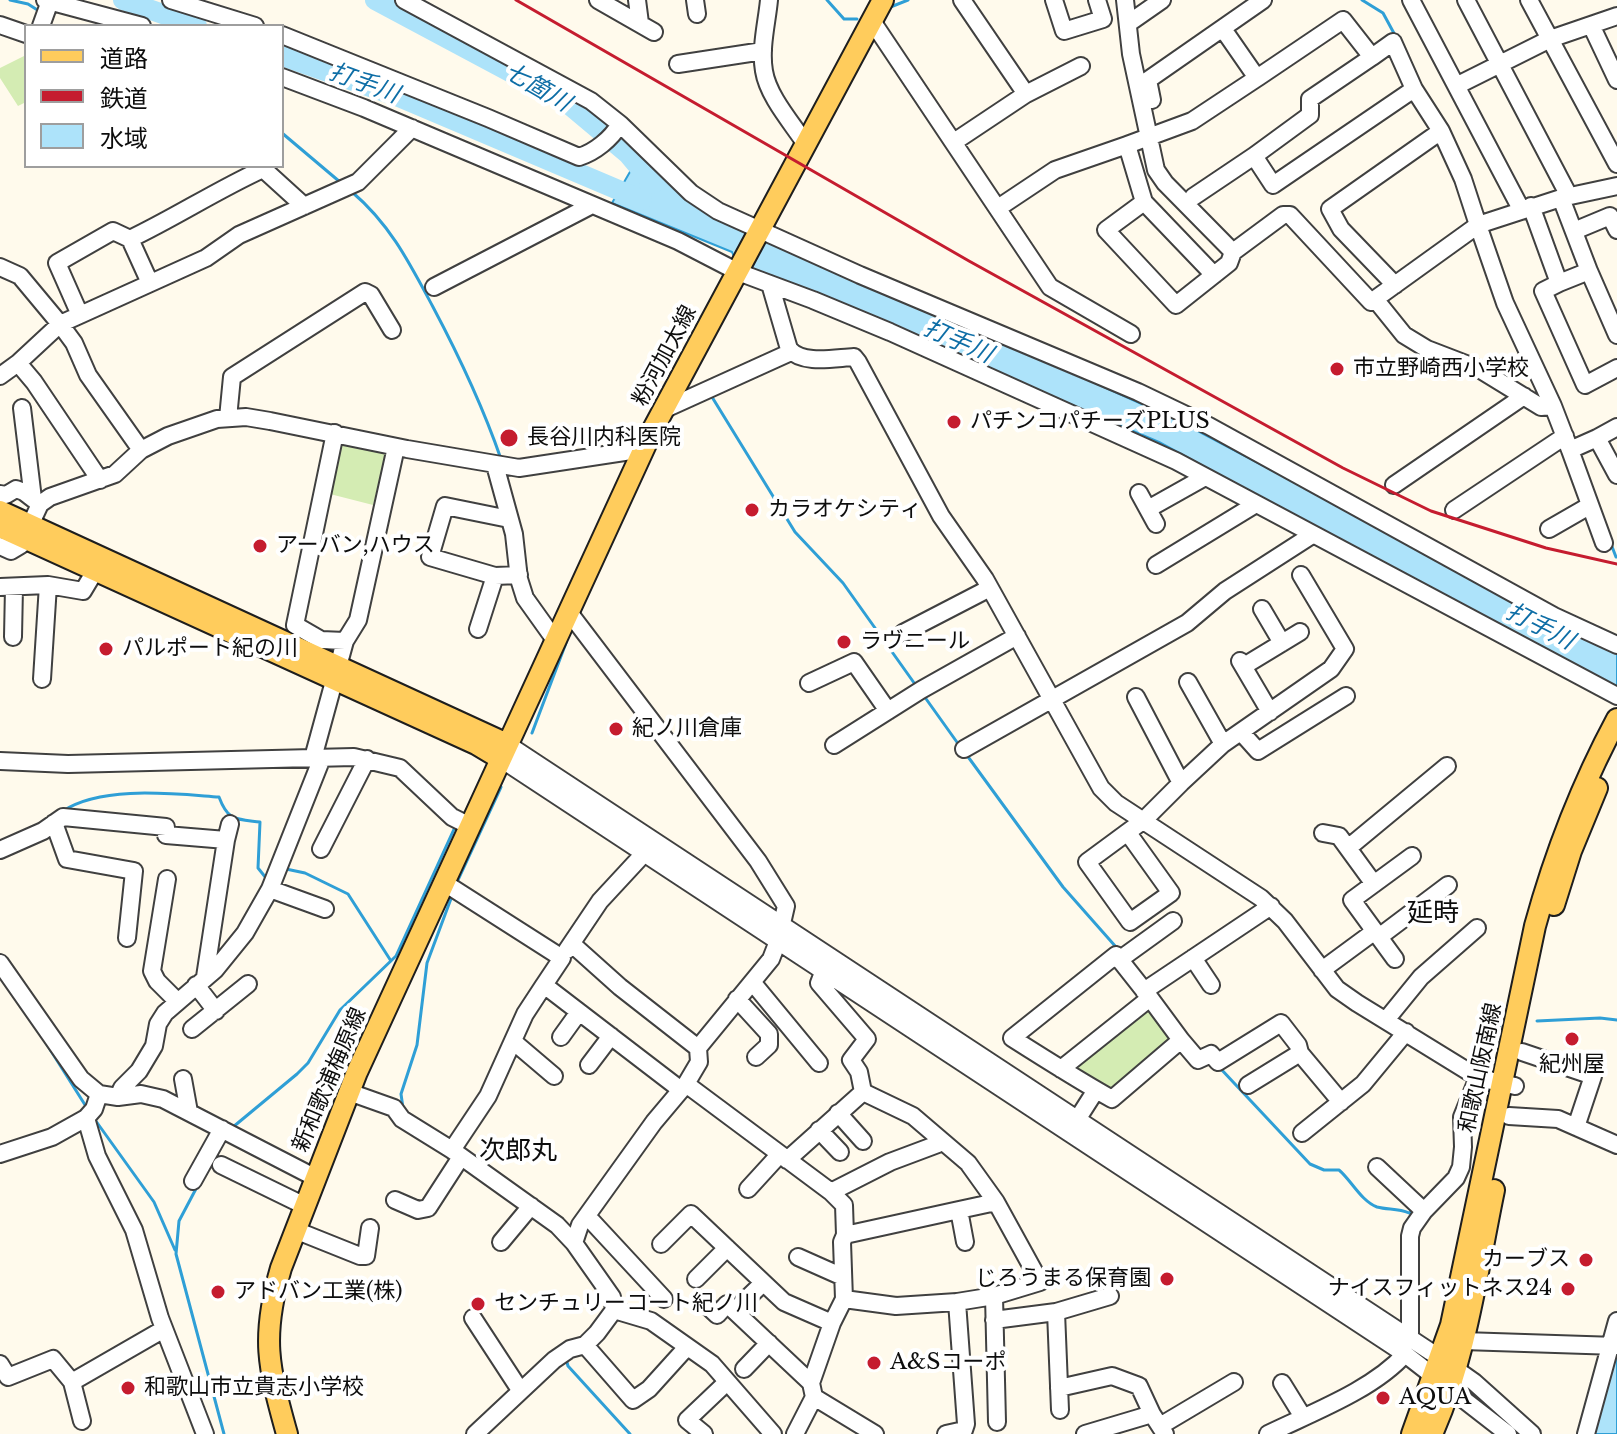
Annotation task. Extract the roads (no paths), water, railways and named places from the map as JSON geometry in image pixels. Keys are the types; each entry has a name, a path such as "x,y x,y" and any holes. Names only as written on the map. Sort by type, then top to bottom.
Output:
{"main road":[{"name":"粉河加太線","path":"504,751 663,410 883,0"},
{"path":"0,511 27,532 95,571 336,673"},
{"path":"0,527 27,532 336,673 476,744 504,751"},
{"name":"和歌山阪南線","path":"1432,1434 1451,1325 1509,1084 1535,926 1550,870 1589,771 1617,719"},
{"name":"和歌山阪南線","path":"1412,1434 1463,1341 1509,1116 1509,1084 1522,1052 1548,925 1571,851 1617,747"},
{"name":"新和歌浦梅原線","path":"287,1434 272,1376 268,1321 281,1268 349,1092 504,751"}],"street":[{"path":"42,24 48,0 135,24"},
{"path":"404,0 591,101 691,193 718,211 759,232 1138,392 1209,426 1554,616 1617,645"},
{"path":"598,0 647,27 637,0"},
{"path":"769,0 763,51 764,72 774,95 805,143"},
{"path":"962,0 1026,94"},
{"path":"1054,0 1064,31 1103,19 1097,0"},
{"path":"1125,0 1131,54 1155,134"},
{"path":"1129,23 1162,0"},
{"path":"1233,252 1156,170 1148,80 1263,0"},
{"path":"1411,0 1526,208 1559,283"},
{"path":"1466,0 1500,62 1565,197 1589,271 1617,335"},
{"path":"1529,0 1617,164"},
{"path":"179,1 249,24"},
{"path":"1458,85 1550,39 1617,16"},
{"path":"998,208 1055,170 1192,121 1343,20 1372,57"},
{"path":"872,21 1050,287 1131,334"},
{"path":"0,25 24,33"},
{"path":"1591,25 1617,80"},
{"path":"1223,29 1257,78"},
{"path":"284,36 579,157 590,154 618,127"},
{"path":"1193,197 1310,115 1310,99 1393,42 1414,89 1441,131 1463,179 1505,303 1553,406 1604,543"},
{"path":"678,64 763,51"},
{"path":"954,142 1026,94 1081,66"},
{"path":"284,78 412,128 678,241 1176,461 1617,696"},
{"path":"1254,156 1273,185 1414,89"},
{"path":"0,376 60,324 206,258 239,235 358,182 412,128"},
{"path":"1395,285 1341,229 1330,209 1441,131"},
{"path":"1127,145 1144,202 1214,275"},
{"path":"130,239 184,213 215,191 261,168 304,206"},
{"path":"1144,202 1106,230 1176,305 1229,263 1233,252 1283,215 1290,215 1371,302 1478,225 1565,197 1617,186"},
{"path":"434,287 592,205"},
{"path":"1574,231 1610,216 1617,230"},
{"path":"80,315 57,263 113,231 130,239 150,283"},
{"path":"0,267 20,276 60,324 74,343 88,375 141,450"},
{"path":"1589,271 1543,291 1585,385 1617,368"},
{"path":"770,284 791,352"},
{"path":"228,418 232,377 365,292 371,295 392,330"},
{"path":"1375,299 1404,335 1427,349 1479,369 1541,407 1553,406"},
{"path":"663,410 791,352 805,358 854,357 941,516 990,588 1101,788 1116,803 1271,906 1337,989 1474,1074 1509,1084"},
{"path":"18,363 100,480"},
{"path":"1394,485 1524,396"},
{"path":"0,546 11,551 21,545 36,502 22,408"},
{"path":"36,502 115,474 141,450 168,436 228,418 246,417 500,466 531,467 644,449"},
{"path":"1454,510 1567,443 1597,438 1617,427"},
{"path":"335,433 295,625 321,640 345,641"},
{"path":"1597,438 1617,475"},
{"path":"118,1097 146,1061 154,1046 158,1024 177,1001 215,970 245,933 270,889 317,758 345,641 358,620 396,447"},
{"path":"500,466 519,575 529,607 555,640"},
{"path":"1139,493 1152,516 1205,477"},
{"path":"0,494 6,495 16,489 36,502"},
{"path":"1156,565 1256,504"},
{"path":"509,519 445,506 430,557 495,576 519,575"},
{"path":"1549,529 1589,506"},
{"path":"964,749 1187,623 1225,591 1312,535"},
{"path":"13,637 7,587 48,585 83,591 95,571"},
{"path":"1128,833 1171,893 1130,922 1087,862 1144,820 1223,744 1331,669 1345,649 1301,575"},
{"path":"478,629 495,576"},
{"path":"42,679 48,585"},
{"path":"903,633 990,588"},
{"path":"1262,609 1282,643"},
{"path":"568,611 758,861 786,906 771,959 698,1048 699,1062 684,1087 654,1122 580,1225 574,1243"},
{"path":"1270,712 1242,664 1300,632"},
{"path":"834,745 1017,636"},
{"path":"809,683 854,662 888,711"},
{"path":"1188,682 1223,744"},
{"path":"1241,732 1258,751 1346,696"},
{"path":"1136,697 1181,783"},
{"path":"504,751 651,847 780,923 890,1005 1408,1346 1532,1434"},
{"path":"0,761 68,764 354,757 400,768 452,817 470,826"},
{"path":"321,849 367,759"},
{"path":"1348,848 1447,766"},
{"path":"0,850 23,841 63,817 166,827 166,835 228,832 201,981 216,1011"},
{"path":"54,823 67,859 134,871 127,938"},
{"path":"1323,833 1339,836 1374,884"},
{"path":"651,847 778,941 890,1005"},
{"path":"395,1200 418,1210 428,1208 456,1149 488,1096 525,1014 600,901 651,847"},
{"path":"1395,959 1352,900 1412,856"},
{"path":"167,879 152,971 157,981 177,1001"},
{"path":"443,882 562,958"},
{"path":"1322,970 1448,885"},
{"path":"270,889 325,909"},
{"path":"1061,1069 1148,991 1271,906"},
{"path":"1122,958 1173,921"},
{"path":"1386,1020 1421,977 1477,928"},
{"path":"572,944 620,987 698,1048"},
{"path":"1181,1040 1112,1099 1012,1038 1116,955 1122,958 1148,991 1198,1060 1211,1054 1218,1062 1281,1023 1298,1045 1300,1053 1341,1102"},
{"path":"1193,958 1211,985"},
{"path":"0,963 81,1079 99,1094 118,1097 141,1094 163,1099 316,1178"},
{"path":"824,970 819,983 867,1039 851,1060 859,1072 863,1092"},
{"path":"753,983 819,1063"},
{"path":"192,1029 248,984"},
{"path":"544,985 611,1036 784,1157 844,1205 844,1299 832,1323 795,1434"},
{"path":"737,999 769,1034 769,1045 756,1057"},
{"path":"561,1037 579,1012"},
{"path":"1302,1133 1363,1084 1406,1032"},
{"path":"589,1065 611,1036"},
{"path":"514,1042 554,1076"},
{"path":"1522,1052 1593,1076 1576,1127"},
{"path":"1248,1085 1300,1053"},
{"path":"1268,1434 1393,1367 1408,1346 1410,1236 1421,1209 1456,1178 1461,1167 1462,1117 1474,1074"},
{"path":"183,1079 189,1112"},
{"path":"1073,1126 1096,1090"},
{"path":"349,1092 394,1108 402,1119 456,1149 557,1225 574,1243 612,1297 614,1310 597,1333 585,1345 570,1349 554,1360 475,1434"},
{"path":"748,1189 863,1092"},
{"path":"844,1299 896,1306 957,1302 994,1296 1040,1282 996,1202 968,1163 913,1116 863,1092"},
{"path":"0,1154 52,1137 88,1115 99,1094"},
{"path":"838,1113 863,1141"},
{"path":"88,1115 97,1156 134,1230 164,1329 205,1434"},
{"path":"1509,1116 1558,1119 1617,1145"},
{"path":"819,1130 840,1152"},
{"path":"193,1181 228,1133"},
{"path":"831,1192 890,1162 938,1144"},
{"path":"221,1165 305,1206"},
{"path":"1377,1167 1421,1209"},
{"path":"845,1235 996,1202"},
{"path":"501,1242 531,1206"},
{"path":"959,1210 965,1242"},
{"path":"661,1244 691,1214 784,1302 832,1323"},
{"path":"587,1216 664,1299"},
{"path":"295,1230 366,1256 370,1228"},
{"path":"696,1279 727,1248"},
{"path":"798,1257 843,1277"},
{"path":"735,1310 763,1283"},
{"path":"994,1296 997,1422"},
{"path":"994,1320 1056,1312 1110,1296"},
{"path":"700,1299 717,1315 727,1304 735,1310 812,1390 875,1434"},
{"path":"946,1434 964,1430 966,1424 957,1302"},
{"path":"614,1310 651,1321 712,1364 773,1434"},
{"path":"1056,1312 1060,1410"},
{"path":"473,1318 520,1390"},
{"path":"1586,1434 1614,1346 1612,1333 1617,1321"},
{"path":"72,1382 164,1329"},
{"path":"1463,1341 1614,1346"},
{"path":"744,1369 769,1343"},
{"path":"585,1345 633,1400 649,1389 687,1347"},
{"path":"0,1364 8,1377 53,1359 72,1382 82,1421"},
{"path":"1445,1372 1508,1434"},
{"path":"1059,1388 1112,1376 1139,1386 1159,1425"},
{"path":"675,1434 727,1382"},
{"path":"1085,1434 1159,1425 1234,1382"},
{"path":"1282,1383 1303,1417"},
{"path":"687,1420 704,1434"}],"water":[{"path":"642,151 694,202 1177,420 1617,653 1617,691 1159,442 736,262 732,252 612,203"},
{"path":"1617,1343 1617,1434 1593,1434"}],"waterway":[{"path":"10,0 28,4 39,11"},
{"name":"打手川","path":"123,0 191,24"},
{"name":"七箇川","path":"375,0 566,102 628,154 653,184"},
{"path":"827,0 844,19 857,19"},
{"path":"888,8 908,0"},
{"path":"1362,0 1383,13 1396,37"},
{"name":"打手川","path":"284,57 399,97 642,200"},
{"path":"284,135 340,182"},
{"path":"352,192 388,231 416,275 470,382 501,459"},
{"path":"712,397 795,532 843,583 917,687"},
{"path":"1611,544 1616,557"},
{"path":"526,568 528,584"},
{"path":"532,733 566,643"},
{"path":"924,696 959,745"},
{"path":"966,754 1063,887 1116,947"},
{"path":"457,882 501,787"},
{"path":"63,811 98,797 118,794 219,797 229,815 260,822 258,868 266,878"},
{"path":"233,1127 308,1063 340,1010 396,956 455,827"},
{"path":"286,869 305,873 348,894 391,961"},
{"path":"403,1108 401,1094 417,1045 427,963 452,896"},
{"path":"1537,1021 1617,1020"},
{"path":"1476,1070 1486,1045 1500,1025"},
{"path":"46,1043 87,1108"},
{"path":"1220,1068 1310,1164 1324,1170 1339,1170 1366,1200 1377,1207 1409,1213 1416,1210"},
{"path":"93,1117 154,1202 175,1250"},
{"path":"198,1185 179,1221 176,1254 224,1434"},
{"path":"566,1359 568,1366 630,1434"}],"railway":[{"path":"516,0 969,261 1343,468 1431,511 1546,548 1617,564"}],"place":[{"name":"市立野崎西小学校","path":"1337,369"},
{"name":"パチンコパチーズPLUS","path":"954,422"},
{"name":"長谷川内科医院","path":"509,438"},
{"name":"カラオケシティ","path":"752,510"},
{"name":"アーバン,ハウス","path":"260,546"},
{"name":"ラヴニール","path":"844,642"},
{"name":"パルポート紀の川","path":"106,649"},
{"name":"紀ノ川倉庫","path":"616,729"},
{"name":"紀州屋","path":"1572,1039"},
{"name":"カーブス","path":"1586,1260"},
{"name":"じろうまる保育園","path":"1167,1279"},
{"name":"ナイスフィットネス24","path":"1568,1289"},
{"name":"アドバン工業(株)","path":"218,1292"},
{"name":"センチュリーコート紀ノ川","path":"478,1304"},
{"name":"A&Sコーポ","path":"874,1363"},
{"name":"和歌山市立貴志小学校","path":"128,1388"},
{"name":"AQUA","path":"1383,1398"}],"district":[{"name":"延時","path":"1433,914"},
{"name":"次郎丸","path":"518,1152"}]}
